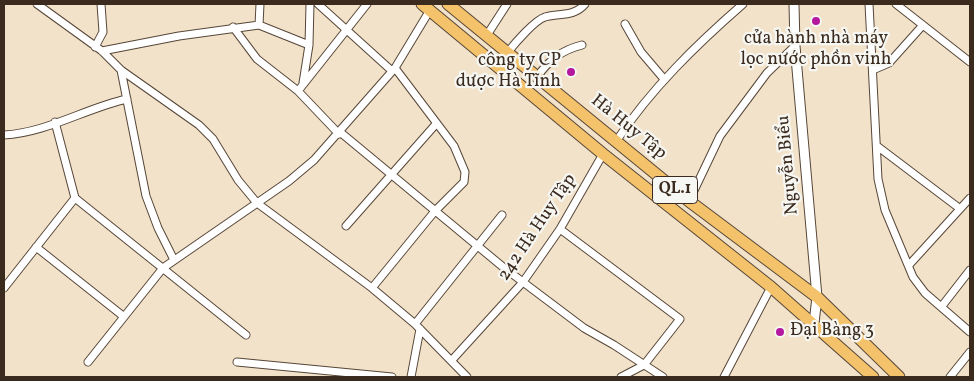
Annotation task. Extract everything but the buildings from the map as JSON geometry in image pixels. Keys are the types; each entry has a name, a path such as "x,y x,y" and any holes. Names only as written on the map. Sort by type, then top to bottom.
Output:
{"main road":[{"name":"Hà Huy Tập","path":"453,5 537,77 617,140 689,201 817,296 900,377"},
{"name":"Hà Huy Tập","path":"426,7 603,154 771,287 873,377"}],"street":[{"path":"37,4 102,51 122,70 200,125 212,139 238,180 257,203 372,288 417,326 467,377"},
{"path":"95,47 103,32 101,4"},
{"path":"259,25 260,4"},
{"path":"303,83 309,45 310,4"},
{"path":"318,4 346,30 394,69 454,146 465,172 464,182 435,211 372,288"},
{"path":"298,91 367,4"},
{"path":"487,35 507,4"},
{"path":"508,52 544,17 566,15 580,10 585,4"},
{"path":"617,140 638,108 664,79 743,4"},
{"name":"Nguyễn Biểu","path":"794,4 795,46 817,296 814,323"},
{"path":"868,4 878,179 885,210 913,277 926,293 970,332"},
{"path":"896,4 970,62"},
{"path":"88,362 163,268 257,203 314,160 394,69 426,7"},
{"path":"624,24 641,52 664,79"},
{"path":"102,51 233,27 259,25 309,45"},
{"path":"873,70 890,63 923,25"},
{"path":"233,27 257,59 298,91 339,133 523,282 584,328 663,377"},
{"path":"537,77 546,64 565,49 582,45"},
{"path":"689,201 726,128 767,73 795,46"},
{"path":"122,70 146,196 158,228 174,260"},
{"path":"4,135 55,122 109,103 127,100"},
{"path":"55,122 75,198 246,335"},
{"path":"346,226 436,124"},
{"path":"877,146 959,208"},
{"name":"242 Hà Huy Tập","path":"452,360 523,282 560,229 603,154"},
{"path":"4,288 75,198"},
{"path":"909,266 959,208 970,198"},
{"path":"411,377 417,326 477,245 502,215"},
{"path":"560,229 680,319 644,365 621,377"},
{"path":"36,247 123,316"},
{"path":"942,306 970,270"},
{"path":"724,377 771,287"},
{"path":"950,377 970,352"},
{"path":"237,362 392,377"}],"place":[{"name":"cửa hành nhà máy lọc nước phồn vinh","path":"816,21"},
{"name":"công ty CP dược Hà Tĩnh","path":"571,72"},
{"name":"Đại Bàng 3","path":"780,332"}]}
